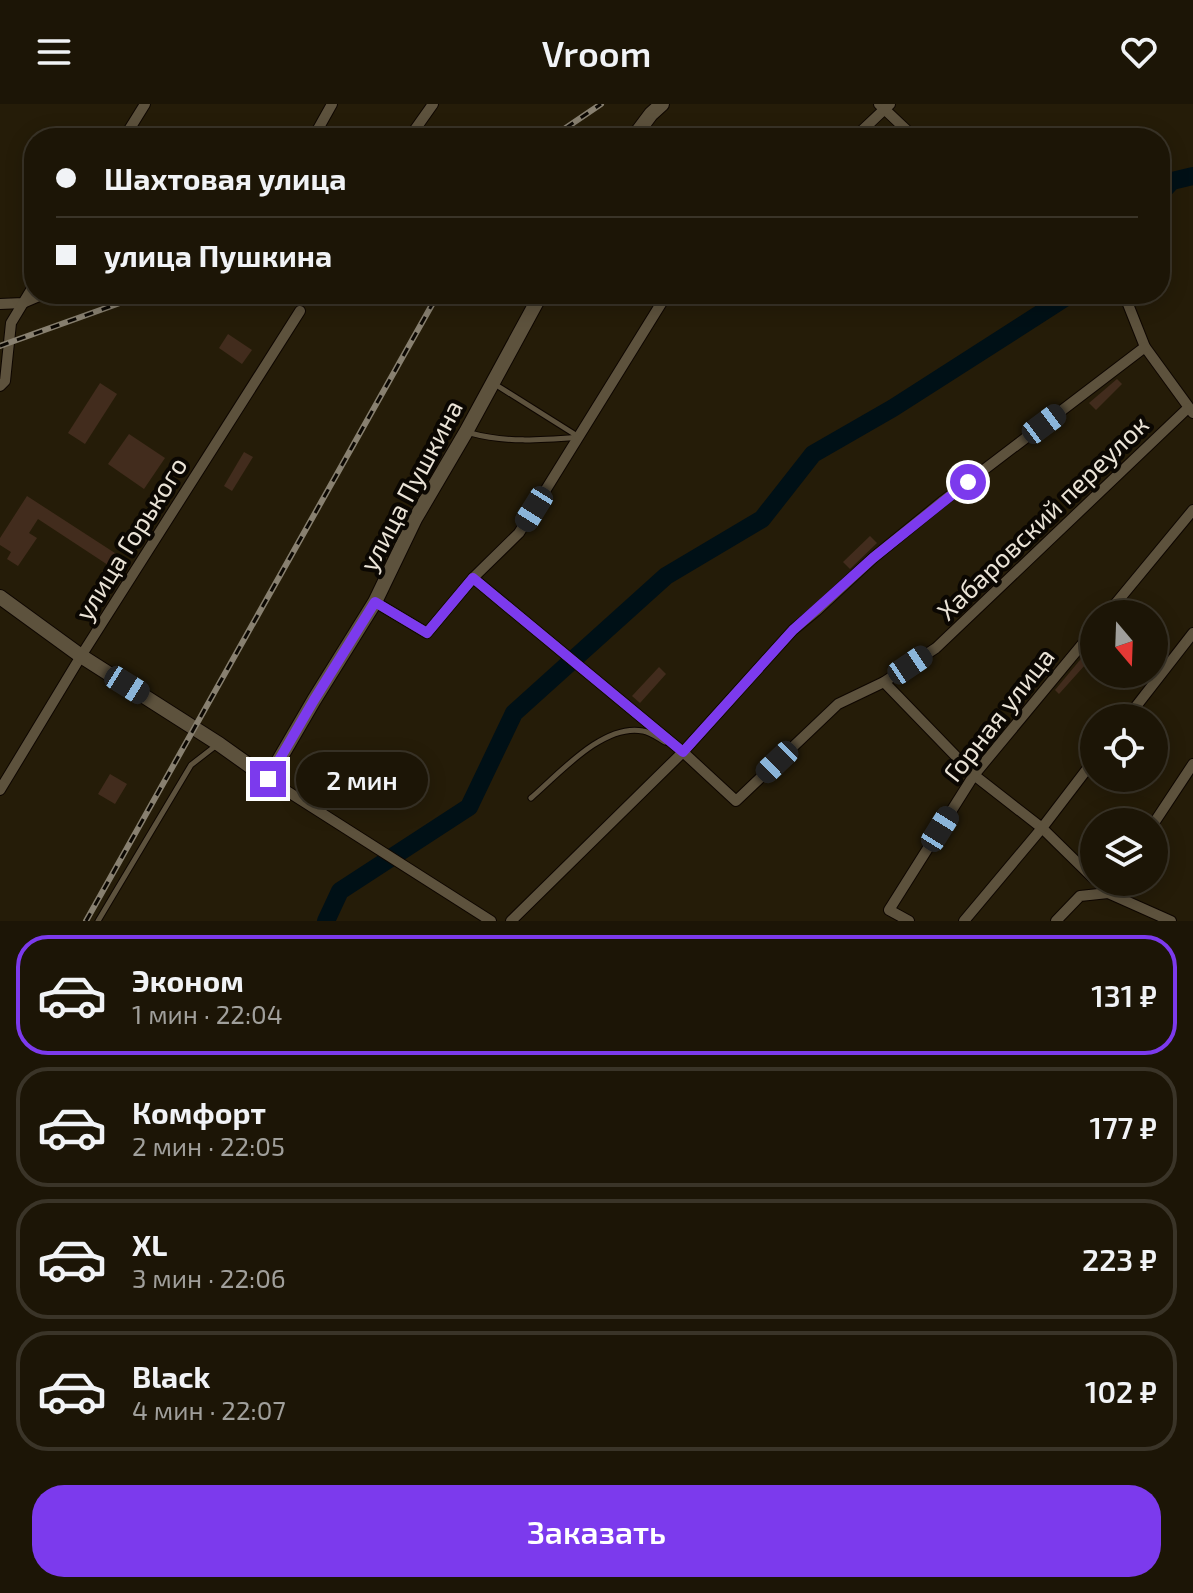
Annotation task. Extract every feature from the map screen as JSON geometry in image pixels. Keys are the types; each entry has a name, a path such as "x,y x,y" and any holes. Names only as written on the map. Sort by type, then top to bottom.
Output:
{"main road":[{"path":"640,128 662,104"},
{"name":"улица Пушкина","path":"268,779 375,602 415,519 536,304"},
{"path":"0,597 81,656 268,779"}],"street":[{"path":"130,128 145,104"},
{"path":"319,128 332,104"},
{"path":"416,128 433,104"},
{"path":"863,128 884,106 905,128"},
{"path":"0,304 23,303"},
{"path":"0,386 5,381 11,323 23,303"},
{"path":"375,602 427,633 473,578 519,533 661,304"},
{"path":"1128,304 1145,347 1190,410"},
{"name":"улица Горького","path":"0,790 81,656 300,311"},
{"path":"511,921 683,752 793,630 873,558 943,501 1145,347"},
{"name":"Хабаровский переулок","path":"683,752 736,801 838,704 884,682 936,648 1190,410"},
{"path":"1119,600 1193,510"},
{"path":"473,578 683,752"},
{"path":"1138,704 1193,633"},
{"name":"Горная улица","path":"909,921 889,910 974,775 1080,647"},
{"path":"884,682 974,775 1042,828 1080,865"},
{"path":"1164,808 1193,764"},
{"path":"964,921 1080,778"},
{"path":"268,779 491,921"},
{"path":"1056,921 1080,896"},
{"path":"1115,896 1171,921"}],"lane":[{"path":"493,383 579,437"},
{"path":"466,432 492,439 533,441 579,437"},
{"path":"531,798 593,744 615,733 645,731 683,752"},
{"path":"98,921 191,765 219,744"}],"building":[{"path":"228,334 252,350 242,364 219,348"},
{"path":"1117,379 1122,384 1096,410 1089,403"},
{"path":"100,383 117,394 85,444 68,433"},
{"path":"129,434 165,458 144,489 108,464"},
{"path":"244,452 253,457 232,491 224,486"},
{"path":"27,496 118,555 111,567 38,519 29,533 37,538 18,566 7,559 11,552 0,545 0,538"},
{"path":"870,536 877,543 850,569 843,562"},
{"path":"1080,660 1080,671 1059,694 1055,690"},
{"path":"659,667 666,674 640,703 632,696"},
{"path":"110,774 127,784 115,804 98,794"}],"waterway":[{"path":"1170,183 1193,176"},
{"path":"326,921 340,891 469,807 514,713 666,576 762,519 813,454 893,408 1055,304"}],"railway":[{"path":"566,128 601,104"},
{"path":"0,346 117,304"},
{"path":"86,921 432,304"}],"route":[{"path":"268,779 375,602 427,633 473,578 683,752 793,630 873,558 968,482"}]}
